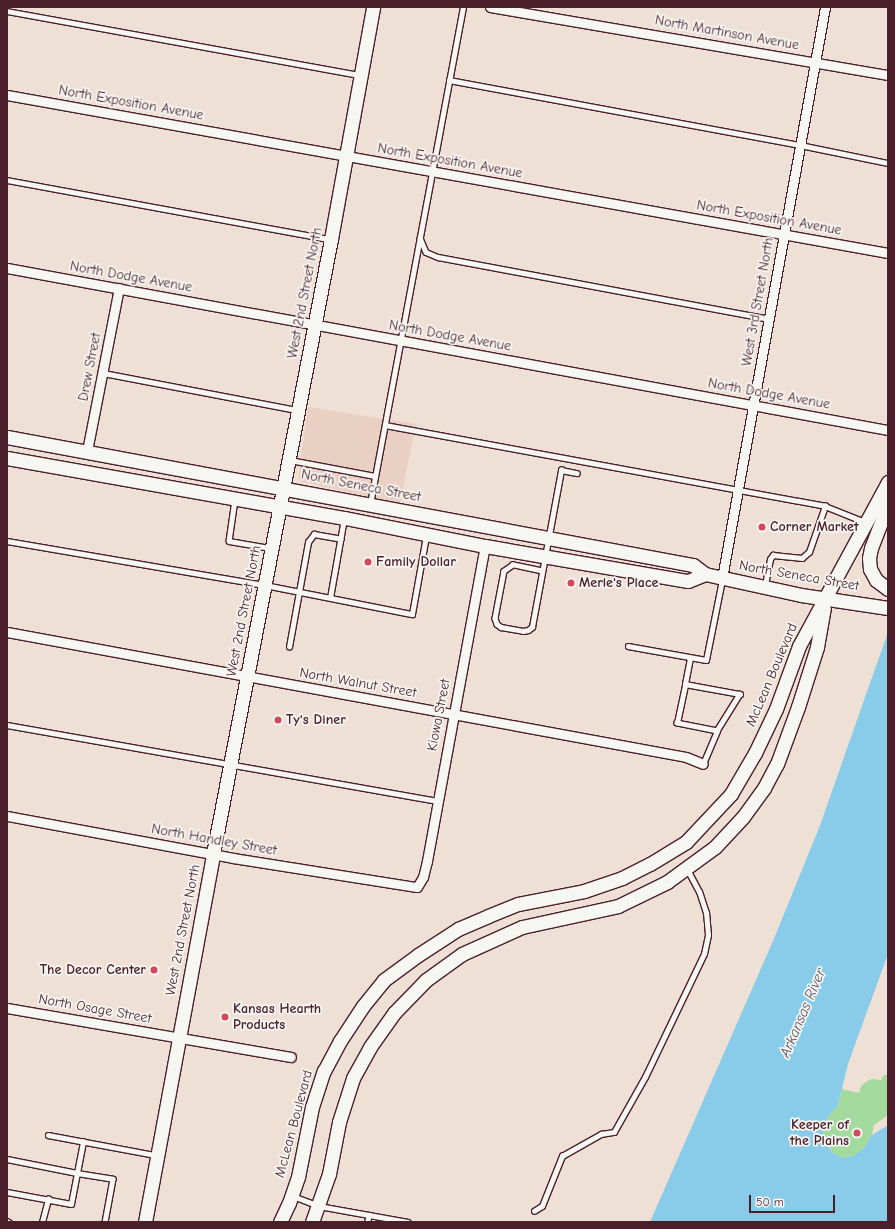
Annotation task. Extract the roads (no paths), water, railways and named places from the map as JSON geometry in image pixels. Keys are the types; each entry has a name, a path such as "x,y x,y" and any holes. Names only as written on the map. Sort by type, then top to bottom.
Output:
{"main road":[{"name":"West 2nd Street North","path":"145,1222 178,1038 315,325 373,7"},
{"name":"North Seneca Street","path":"7,437 693,564 705,574 722,578 826,599 885,607"},
{"path":"7,458 280,506 485,546 688,581 705,574"},
{"path":"826,599 888,482"},
{"path":"887,588 876,580 870,569 869,558 871,548 888,504"},
{"name":"McLean Boulevard","path":"312,1222 319,1206 329,1174 340,1122 354,1078 370,1047 394,1013 426,980 462,954 515,930 618,906 643,895 687,869 715,847 743,817 764,788 777,764 798,707 817,647 826,599"},
{"name":"McLean Boulevard","path":"280,1222 292,1196 298,1177 312,1107 324,1071 340,1041 359,1012 384,980 418,955 458,929 518,904 584,890 622,878 650,864 686,842 730,794 756,753 776,709 799,646 826,599"}],"street":[{"name":"North Martinson Avenue","path":"490,7 888,75"},
{"name":"West 3rd Street North","path":"722,578 825,7"},
{"name":"North Exposition Avenue","path":"7,95 888,253"},
{"name":"North Dodge Avenue","path":"7,268 888,430"},
{"name":"Drew Street","path":"87,451 119,288"},
{"name":"Kiowa Street","path":"417,887 423,877 427,861 485,546"},
{"name":"North Walnut Street","path":"7,632 686,757 703,764"},
{"name":"North Handley Street","path":"7,816 213,854 417,887"},
{"name":"North Osage Street","path":"7,1008 291,1057"}],"lane":[{"path":"370,504 463,7"},
{"path":"7,11 361,76"},
{"path":"449,80 800,145 888,163"},
{"path":"7,180 331,239"},
{"path":"420,238 426,252 438,257 769,319"},
{"path":"103,373 298,410"},
{"path":"385,425 825,506 866,522"},
{"path":"289,460 375,476"},
{"path":"542,571 513,565 504,571 495,618 497,624 501,627 523,631 532,627 561,470 577,473"},
{"path":"235,498 229,541 272,549"},
{"path":"765,587 770,559 773,555 802,558 809,552 825,506"},
{"path":"330,598 345,518"},
{"path":"289,647 308,542 314,534 341,538"},
{"path":"7,541 265,585 412,614 427,535"},
{"path":"628,646 706,660 722,578"},
{"path":"690,658 677,723 717,731"},
{"path":"685,684 740,694 717,731 703,764"},
{"path":"7,725 437,802"},
{"path":"534,1212 542,1206 562,1156 601,1134 614,1132 645,1076 704,954 708,935 706,913 699,892 687,869"},
{"path":"48,1135 157,1155"},
{"path":"7,1192 71,1204 83,1142"},
{"path":"7,1159 113,1179 105,1222"},
{"path":"292,1196 319,1206 408,1222"},
{"path":"42,1222 48,1199"},
{"path":"367,1222 369,1215"}],"water":[{"name":"Arkansas River","path":"888,632 888,954 848,1064 838,1105 827,1118 823,1129 824,1142 833,1153 843,1158 853,1156 864,1148 872,1135 888,1125 888,1222 650,1222 773,941 819,828"}],"place":[{"name":"Corner Market","path":"762,527"},
{"name":"Family Dollar","path":"368,562"},
{"name":"Merle's Place","path":"571,583"},
{"name":"Ty's Diner","path":"278,720"},
{"name":"The Decor Center","path":"154,970"},
{"name":"Kansas Hearth Products","path":"225,1017"},
{"name":"Keeper of the Plains","path":"857,1133"}]}
